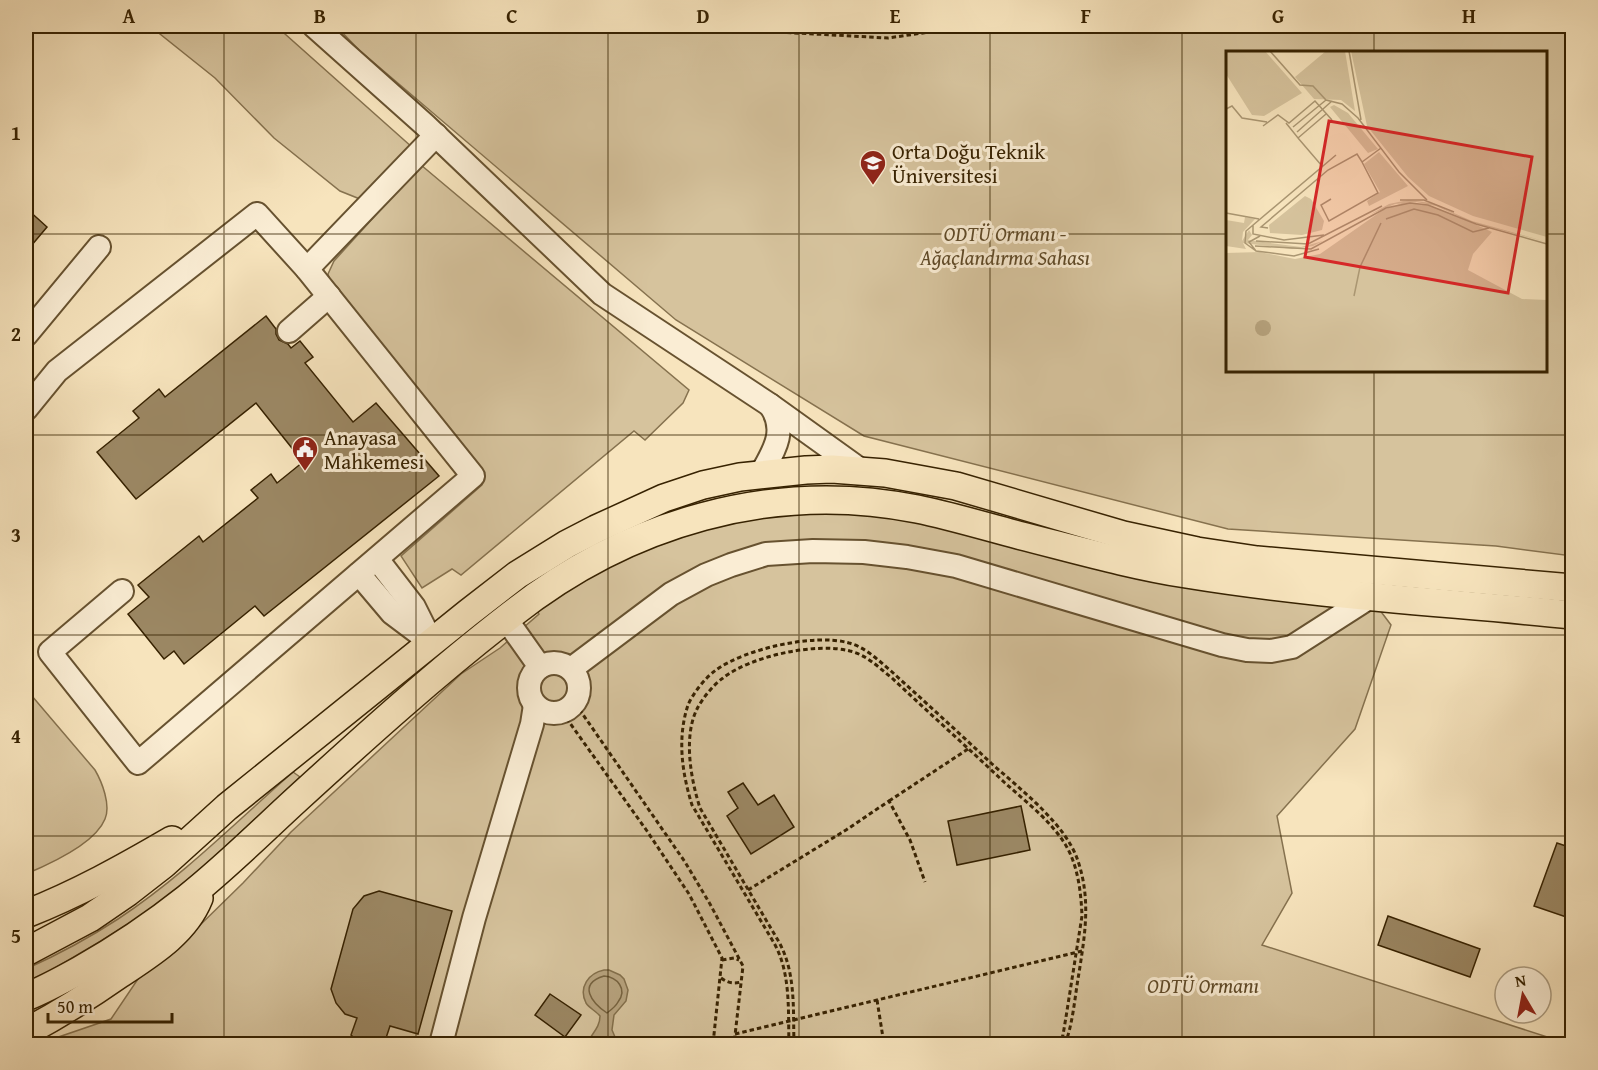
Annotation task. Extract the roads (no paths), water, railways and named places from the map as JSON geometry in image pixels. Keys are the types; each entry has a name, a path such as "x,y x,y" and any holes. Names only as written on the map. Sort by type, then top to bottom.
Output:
{"main road":[{"path":"26,952 90,918 128,892 164,864 227,807 517,575 596,529 664,498 704,485 761,474 832,469 885,473 956,486 1123,536 1197,551 1280,562 1572,588"},
{"path":"26,998 114,950 189,897 450,664 555,583 610,552 662,528 693,519 756,506 814,500 867,502 913,508 1150,568 1264,586 1572,615"},
{"path":"432,643 450,664"},
{"path":"26,914 110,876 227,807"},
{"path":"26,1032 105,984 159,947 190,915 205,883"}],"street":[{"path":"314,26 435,135 602,294 770,405 862,471"},
{"path":"307,269 435,135"},
{"path":"26,409 57,371 257,214 307,269 473,476 138,763 50,652 122,591"},
{"path":"26,334 99,247"},
{"path":"289,331 329,296"},
{"path":"761,474 779,436 777,415 770,405"},
{"path":"571,669 671,594 731,564 766,554 813,551 864,552 946,564 1222,645 1247,650 1271,651 1292,647 1370,597"},
{"path":"377,559 414,607 432,643"},
{"path":"359,574 392,613 432,643"},
{"path":"506,619 540,667"},
{"path":"441,1044 474,918 549,710 579,694 577,676 571,669 556,663 548,663 540,667 530,681 531,697 549,710"}],"water":[{"path":"604,970 620,975 628,990 626,1001 614,1015 612,1030 618,1044 587,1044 597,1027 600,1016 586,1003 584,986 594,974"}],"place":[{"name":"Orta Doğu Teknik Üniversitesi","path":"873,186"},
{"name":"Anayasa Mahkemesi","path":"305,472"}],"park label":[{"name":"ODTÜ Ormanı - Ağaçlandırma Sahası","path":"1005,245"},
{"name":"ODTÜ Ormanı","path":"1203,985"}]}
